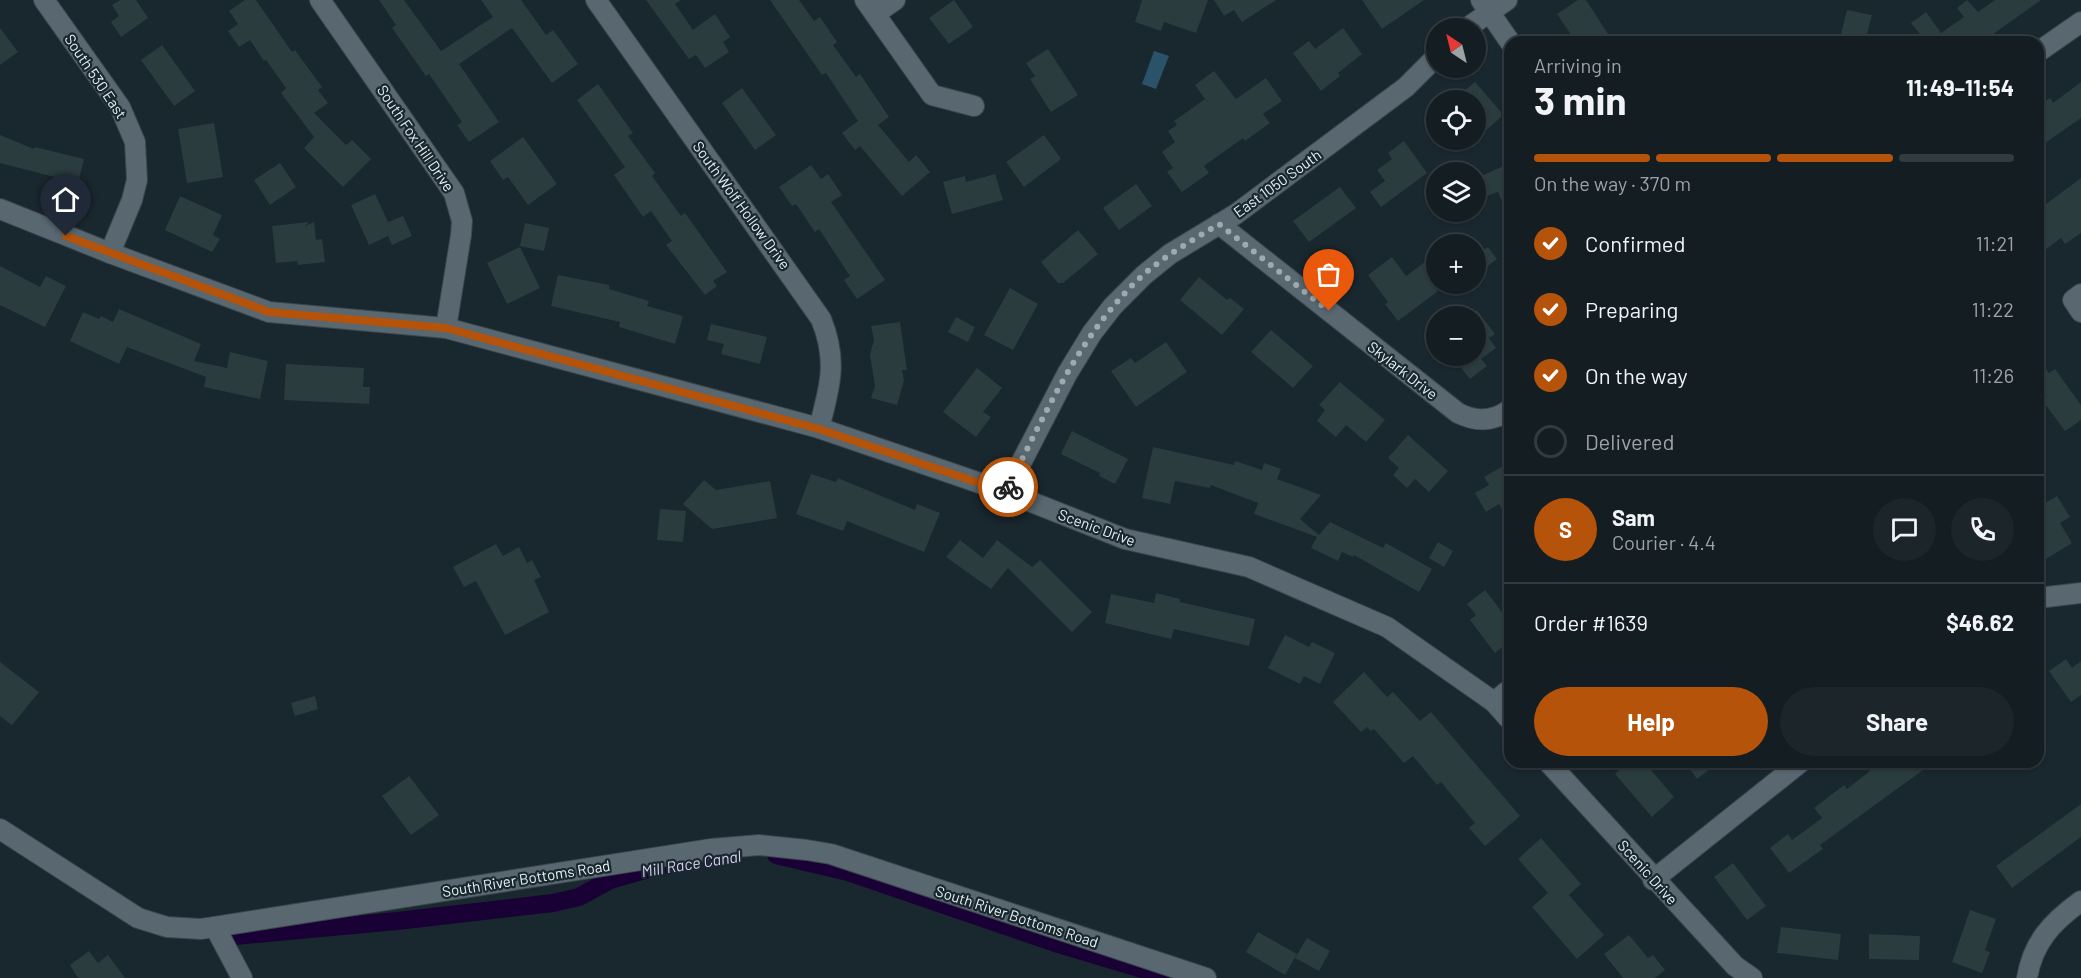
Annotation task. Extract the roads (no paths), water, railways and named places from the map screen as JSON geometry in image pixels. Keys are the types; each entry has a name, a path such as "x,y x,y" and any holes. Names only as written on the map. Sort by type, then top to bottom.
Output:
{"street":[{"name":"South Fox Hill Drive","path":"320,0 454,193 462,221 462,235 446,328"},
{"name":"South Wolf Hollow Drive","path":"596,0 821,319 830,346 832,375 819,429"},
{"path":"895,0 870,7 932,95 974,106"},
{"path":"1475,18 1485,6 1507,0"},
{"name":"South 530 East","path":"49,2 120,107 135,142 137,180 132,200 110,253"},
{"path":"1485,6 1506,36"},
{"path":"2044,48 2081,22"},
{"name":"East 1050 South","path":"1006,492 1067,374 1092,333 1113,306 1144,275 1170,254 1219,224 1406,87 1426,67"},
{"name":"Scenic Drive","path":"0,209 269,312 446,328 819,429 1006,492 1125,539 1249,567 1387,627 1494,702 1504,713"},
{"name":"Skylark Drive","path":"1219,224 1458,413 1471,419 1485,420 1504,414"},
{"path":"2081,294 2073,300 2081,312"},
{"path":"2044,597 2081,593"},
{"path":"1494,702 1504,694"},
{"name":"Scenic Drive","path":"1553,768 1735,966 1752,978"},
{"path":"1653,879 1793,768"},
{"name":"South River Bottoms Road","path":"0,829 138,918 167,927 201,929 711,849 759,845 807,849 877,868 1206,978"},
{"path":"2027,978 2031,958 2039,940 2050,926 2081,901"},
{"path":"214,927 242,978"}],"waterway":[{"name":"Mill Race Canal","path":"776,855 848,872 1058,944 1172,978"},
{"name":"Mill Race Canal","path":"235,936 397,921 553,903 579,897 610,880 669,863"}]}
